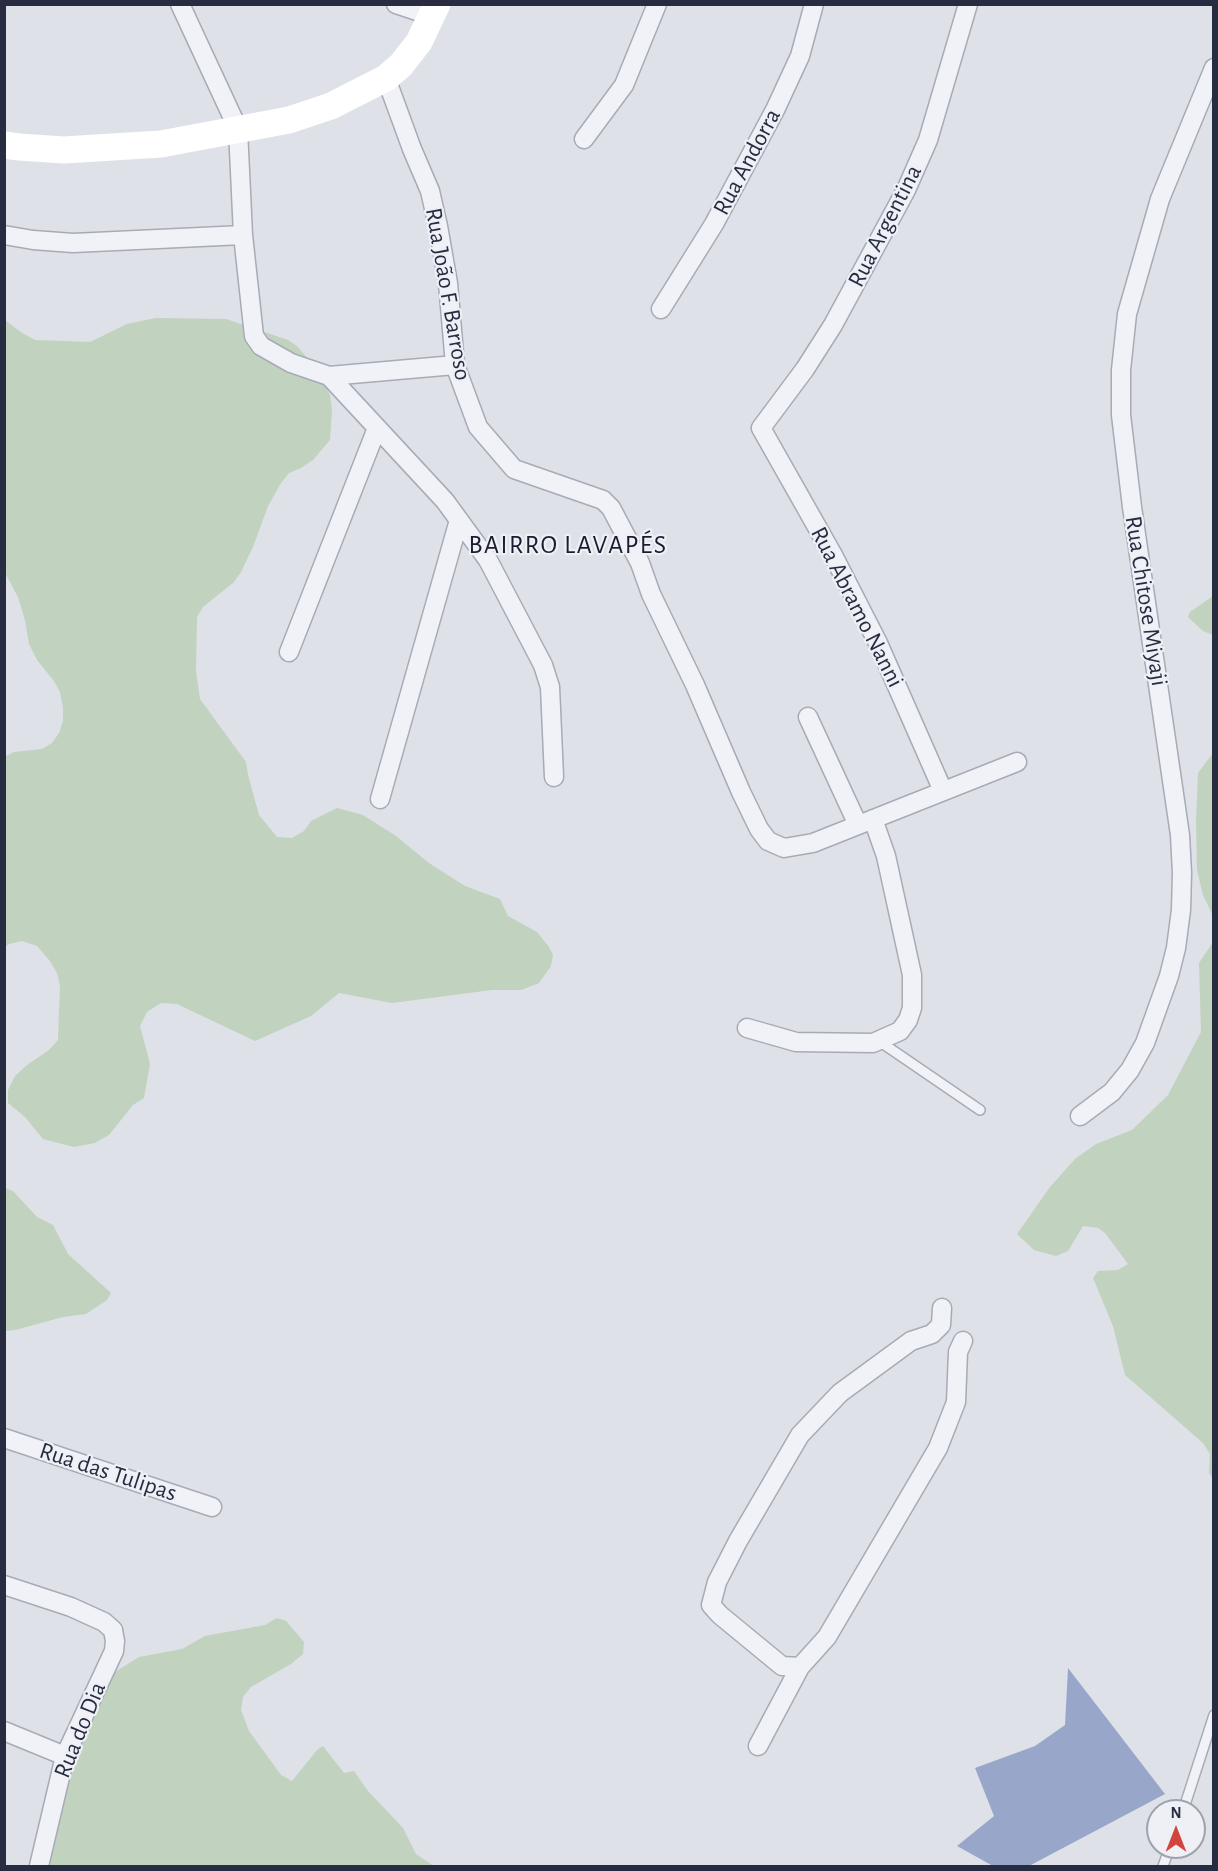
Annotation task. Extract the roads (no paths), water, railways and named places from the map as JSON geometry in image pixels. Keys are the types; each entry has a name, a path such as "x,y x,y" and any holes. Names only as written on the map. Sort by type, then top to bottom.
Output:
{"main road":[{"path":"4,145 64,150 160,144 289,120 340,102 386,78 401,65 419,42 434,10"}],"street":[{"path":"180,4 238,129 243,235 254,336 261,346 308,370 329,376 455,365"},
{"path":"396,4 434,10"},
{"path":"584,139 624,85 657,4"},
{"name":"Rua Andorra","path":"661,309 719,216 780,100 800,56 814,4"},
{"name":"Rua Argentina","path":"761,428 805,369 833,325 906,190 928,140 968,4"},
{"name":"Rua Chitose Miyaji","path":"1080,1116 1112,1092 1130,1070 1144,1043 1169,976 1176,948 1181,910 1180,835 1132,507 1121,415 1121,370 1127,314 1160,199 1214,68"},
{"name":"Rua João F. Barroso","path":"386,78 433,203 448,283 455,365 478,427 514,469 603,500 611,508 640,562 651,594 746,802 759,829 768,841 784,848 795,848 866,822"},
{"path":"4,235 72,243 243,235"},
{"path":"329,376 445,501 488,560 543,665 550,687 554,777"},
{"path":"289,652 377,428"},
{"name":"Rua Abramo Nanni","path":"761,428 824,539 878,643 944,791"},
{"path":"380,799 459,520"},
{"path":"747,1028 796,1042 873,1043 900,1031 908,1020 913,995 912,975 886,856 808,717"},
{"path":"866,822 1017,762"},
{"path":"800,1667 782,1666 720,1615 711,1605 717,1582 738,1540 800,1435 840,1393 911,1341 932,1334 940,1325 942,1308"},
{"path":"758,1746 800,1667 827,1637 938,1448 956,1402 958,1352 963,1341"},
{"name":"Rua das Tulipas","path":"4,1438 212,1507"},
{"name":"Rua do Dia","path":"4,1585 71,1606 104,1622 113,1630 115,1641 114,1651 65,1756 39,1866"},
{"path":"4,1731 65,1756"}],"lane":[{"path":"879,1041 980,1110"},
{"path":"1187,1799 1214,1715"}],"water":[{"path":"1068,1668 1165,1794 1156,1799 1146,1799 1146,1804 1029,1866 993,1866 957,1846 994,1816 975,1768 1035,1746 1065,1725"}],"district":[{"name":"BAIRRO LAVAPÉS","path":"568,545"}]}
